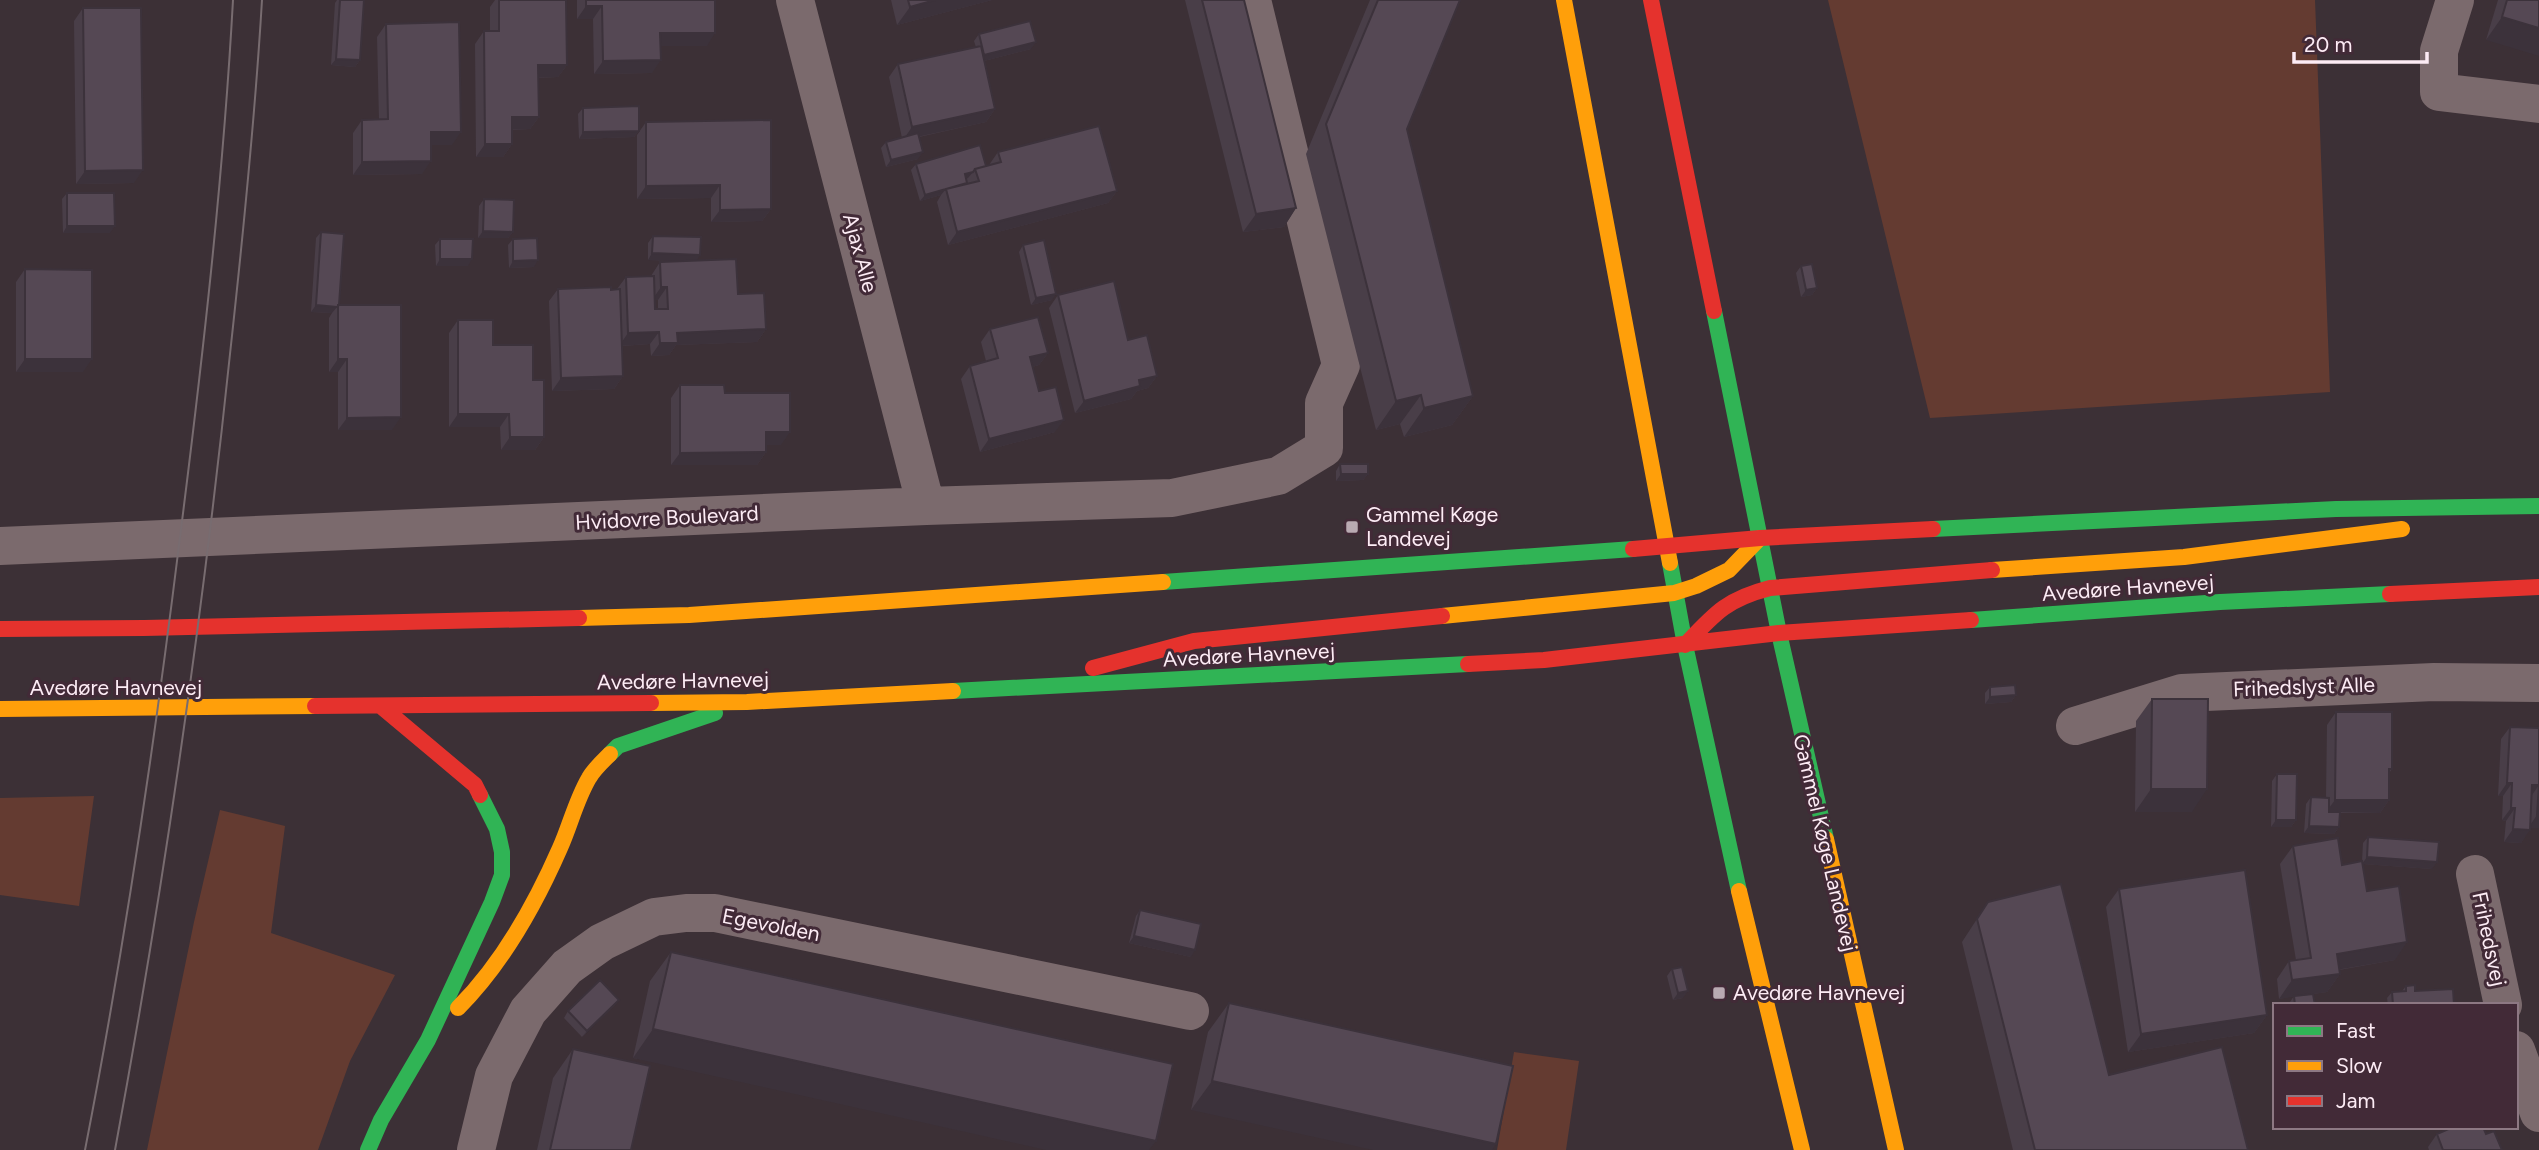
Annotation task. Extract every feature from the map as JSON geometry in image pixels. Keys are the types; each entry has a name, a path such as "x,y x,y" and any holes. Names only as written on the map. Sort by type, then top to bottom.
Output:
{"street":[{"name":"Ajax Alle","path":"794,0 926,506"},
{"name":"Hvidovre Boulevard","path":"0,546 1172,498 1278,476 1324,448 1324,403 1341,365 1252,0"},
{"path":"1564,0 1674,593 1741,902 1802,1150"},
{"name":"Gammel Køge Landevej","path":"1651,0 1779,633 1896,1150"},
{"path":"2455,0 2439,51 2439,92 2539,104"},
{"path":"0,629 172,628 688,615 1665,548 1760,538 2336,509 2539,506"},
{"path":"2443,524 2539,512"},
{"path":"1685,645 1717,611 1747,594 1770,588 2184,557 2416,528"},
{"path":"1023,688 1194,641 1674,593 1696,586 1728,570 1760,538"},
{"name":"Avedøre Havnevej","path":"0,709 747,702 1544,660 1779,633 2220,602 2539,587"},
{"name":"Frihedslyst Alle","path":"2075,726 2182,692 2434,682 2539,683"},
{"path":"428,1040 475,991 506,948 559,850 589,777 601,762 618,746 747,702"},
{"path":"368,1150 381,1120 428,1040 502,875 502,852 497,829 475,785 382,707"},
{"name":"Frihedsvej","path":"2475,874 2502,1003"},
{"name":"Egevolden","path":"477,1150 494,1076 528,1011 567,967 603,942 654,917 715,913 1190,1011"},
{"path":"2518,1055 2539,1113"}],"shaded area":[{"path":"1828,0 2315,0 2330,392 1930,418"},
{"path":"94,796 79,906 0,895 0,798"},
{"path":"220,810 285,826 271,933 395,975 350,1061 318,1150 147,1150"},
{"path":"1514,1052 1579,1061 1566,1150 1497,1150"}],"building":[{"path":"340,0 364,0 360,60 336,59"},
{"path":"499,0 566,0 567,65 538,65 539,117 512,117 512,144 485,144 484,31 499,31"},
{"path":"586,0 715,0 715,33 660,33 661,60 603,61 602,6 586,6"},
{"path":"908,0 935,0 910,7"},
{"path":"1202,0 1244,0 1296,208 1256,214"},
{"path":"1378,0 1460,0 1407,129 1473,396 1424,408 1421,395 1396,401 1326,124"},
{"path":"2507,0 2539,0 2539,28 2502,17"},
{"path":"83,8 141,8 143,170 85,171"},
{"path":"1030,21 1036,42 984,55 979,34"},
{"path":"459,22 461,132 431,132 431,161 362,162 362,120 388,119 386,24"},
{"path":"981,46 995,109 912,127 898,64"},
{"path":"639,106 639,131 583,132 583,108"},
{"path":"771,120 771,209 720,210 720,185 646,186 646,122"},
{"path":"1099,126 1117,191 957,232 946,189 979,181 975,169 1001,162 998,152"},
{"path":"918,133 923,152 891,160 886,142"},
{"path":"980,145 986,166 965,174 967,183 925,195 916,164"},
{"path":"67,193 114,193 115,226 67,226"},
{"path":"484,199 514,200 513,232 483,231"},
{"path":"321,232 344,234 337,307 316,305"},
{"path":"653,236 701,237 700,255 652,253"},
{"path":"537,238 538,260 513,261 513,239"},
{"path":"440,239 473,239 472,259 440,259"},
{"path":"1044,240 1056,294 1036,298 1023,245"},
{"path":"736,259 738,294 764,293 766,329 677,333 678,343 660,343 659,332 628,333 626,277 654,276 655,309 668,309 667,287 661,287 660,262"},
{"path":"1812,264 1817,288 1806,290 1801,266"},
{"path":"25,269 92,270 92,359 25,359"},
{"path":"1114,281 1128,340 1147,335 1157,376 1139,380 1140,386 1084,401 1058,295"},
{"path":"611,287 611,290 620,289 623,376 561,378 558,289"},
{"path":"338,305 401,305 401,417 347,418 347,359 338,359"},
{"path":"1038,317 1048,353 1030,357 1039,391 1056,387 1064,420 989,439 970,366 998,358 990,329"},
{"path":"458,320 493,320 493,345 533,345 533,380 544,380 544,437 510,437 509,414 458,414"},
{"path":"680,385 724,385 725,393 790,393 790,432 766,432 766,452 680,453"},
{"path":"1340,464 1368,464 1368,474 1341,474"},
{"path":"2015,685 2016,695 1990,697 1990,687"},
{"path":"2152,699 2208,699 2207,789 2151,789"},
{"path":"2336,712 2392,712 2389,800 2335,800"},
{"path":"2510,727 2539,728 2539,785 2532,785 2530,830 2513,829 2515,808 2511,808 2512,783 2507,783"},
{"path":"2277,774 2297,774 2296,820 2276,820"},
{"path":"2311,797 2329,798 2329,812 2340,812 2339,827 2309,826"},
{"path":"2368,837 2439,842 2437,862 2367,857"},
{"path":"2338,838 2342,865 2362,861 2367,891 2399,886 2407,942 2337,954 2340,974 2292,980 2289,961 2311,958 2293,846"},
{"path":"2245,870 2267,1015 2141,1034 2119,889"},
{"path":"2061,884 2109,1075 2222,1047 2248,1150 2035,1150 1977,919 1988,902"},
{"path":"1140,910 1201,924 1195,950 1134,936"},
{"path":"671,952 1173,1064 1156,1141 653,1029"},
{"path":"1682,967 1688,991 1678,993 1672,969"},
{"path":"600,980 619,1000 587,1031 568,1011"},
{"path":"2415,985 2415,991 2453,989 2454,1003 2393,1003 2392,992 2406,991 2406,986"},
{"path":"2313,994 2315,1003 2295,1003 2294,996"},
{"path":"1229,1003 1513,1066 1496,1144 1212,1081"},
{"path":"573,1049 650,1066 631,1150 550,1150"},
{"path":"2448,1129 2484,1129 2486,1134 2494,1131 2502,1150 2443,1150 2437,1134"}],"tram line":[{"path":"85,1150 149,773 169,621 211,273 233,0"},
{"path":"115,1150 166,853 207,554 244,221 262,0"}],"traffic: fast":[{"path":"1714,311 1779,633 1826,839"},
{"path":"1933,529 2336,509 2539,506"},
{"path":"1163,582 1633,549"},
{"path":"1670,563 1685,645 1739,891"},
{"path":"1971,620 2220,602 2390,594"},
{"path":"953,691 1468,664"},
{"path":"610,754 618,746 715,713"},
{"path":"368,1150 381,1120 428,1040 502,875 502,852 497,829 480,795"}],"traffic: slow":[{"path":"1564,0 1670,563"},
{"path":"1992,570 2184,557 2402,529"},
{"path":"1442,616 1674,593 1729,570 1760,538"},
{"path":"579,618 689,615 1163,582"},
{"path":"651,703 747,702 953,691"},
{"path":"0,709 315,706"},
{"path":"458,1008 489,972 516,933 564,840 584,786 593,771 610,754"},
{"path":"1826,839 1896,1150"},
{"path":"1739,891 1802,1150"}],"traffic: jam":[{"path":"1651,0 1714,311"},
{"path":"1633,549 1760,538 1933,529"},
{"path":"1685,645 1732,602 1770,588 1992,570"},
{"path":"2390,594 2539,587"},
{"path":"1093,668 1194,641 1442,616"},
{"path":"0,629 579,618"},
{"path":"1468,664 1544,660 1779,633 1971,620"},
{"path":"315,706 651,703"},
{"path":"382,707 475,785 480,795"}],"place":[{"name":"Gammel Køge Landevej","path":"1352,527"},
{"name":"Avedøre Havnevej","path":"1719,993"}]}
